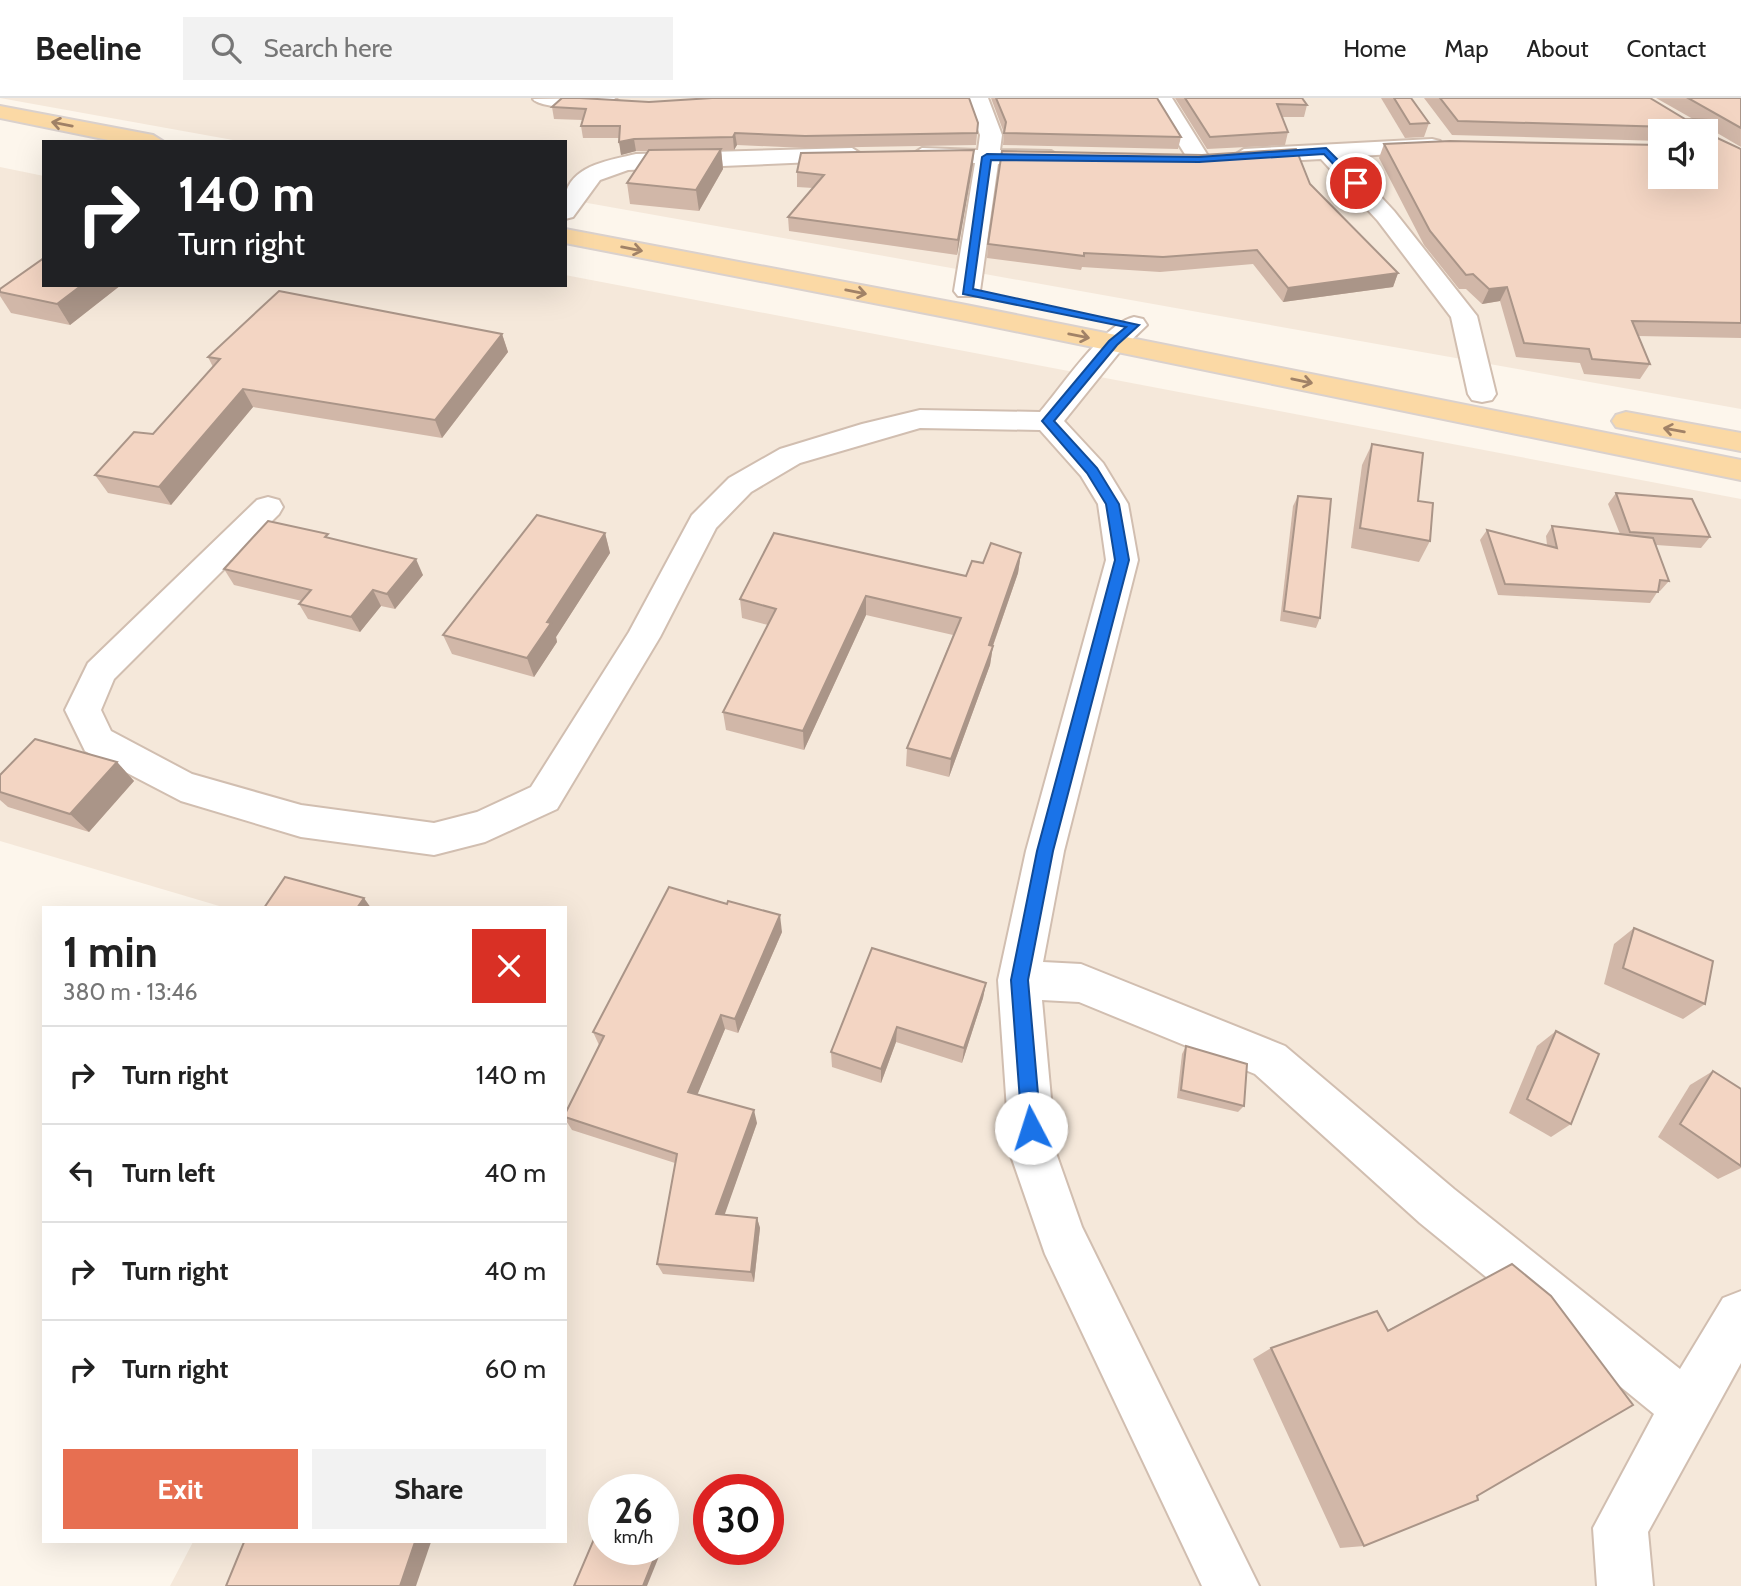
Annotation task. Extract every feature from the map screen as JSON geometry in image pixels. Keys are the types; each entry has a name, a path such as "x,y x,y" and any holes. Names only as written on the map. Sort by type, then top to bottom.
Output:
{"main road":[{"path":"0,113 142,140"},
{"path":"0,133 42,141"},
{"path":"567,215 967,291 1124,334 1741,470"},
{"path":"567,236 1482,394 1741,442"}],"street":[{"path":"967,291 990,135 977,98"},
{"path":"1161,98 1199,159"},
{"path":"544,99 638,106"},
{"path":"1174,160 1450,146 1430,126"},
{"path":"1326,151 1386,216 1464,316 1482,394"},
{"path":"567,211 583,181 603,169 636,161 871,155"},
{"path":"898,155 1068,158"},
{"path":"1048,421 1124,334"},
{"path":"268,507 100,672 83,710 98,741 181,786 274,814 301,821 434,839 485,826 544,798 643,638 703,522 740,485 790,456 872,430 920,419 1048,421 1092,470 1113,504 1122,560 1045,851 1019,980 1033,1153 1062,1237 1231,1586"},
{"path":"1019,980 1081,983 1270,1060 1437,1206 1686,1407"},
{"path":"1625,1586 1620,1528 1686,1407 1741,1315"}],"shaded area":[{"path":"0,98 1741,98 1741,409 567,199 567,140 233,140"},
{"path":"0,167 42,176 42,287 567,287 567,275 1741,499 1741,1586 170,1586 192,1543 567,1543 567,906 219,906 0,841"}],"building":[{"path":"562,98 649,102 712,98 969,98 978,123 977,133 805,136 735,133 733,137 634,139 619,142 620,126 581,126 586,109 552,107"},
{"path":"996,98 1157,98 1181,137 1004,133 1006,122"},
{"path":"1185,98 1302,98 1307,105 1277,104 1288,132 1210,137"},
{"path":"1394,98 1411,98 1429,123 1410,124"},
{"path":"1440,98 1650,98 1685,119 1648,119 1648,126 1458,121"},
{"path":"1688,98 1741,98 1741,128"},
{"path":"1718,138 1741,149 1741,323 1632,321 1650,364 1592,359 1589,349 1524,343 1507,287 1489,289 1473,274 1466,275 1430,231 1384,144 1450,141 1648,145 1648,189 1718,189"},
{"path":"721,149 696,190 627,183 649,150"},
{"path":"1296,149 1310,184 1398,273 1288,288 1257,250 1163,257 1084,253 1084,256 988,244 1002,151 1202,155"},
{"path":"974,150 958,240 788,217 824,175 797,172 801,153"},
{"path":"42,259 42,287 79,287 57,304 0,292 0,289"},
{"path":"279,291 502,334 435,420 243,389 159,487 95,475 134,432 153,434 220,359 208,357"},
{"path":"1372,444 1423,453 1418,501 1433,503 1430,541 1360,528"},
{"path":"1616,493 1692,499 1710,537 1630,532"},
{"path":"1298,496 1331,499 1320,618 1284,611"},
{"path":"537,515 605,533 527,658 443,635"},
{"path":"268,521 328,534 325,537 416,559 387,594 373,590 351,617 299,604 311,590 224,569"},
{"path":"1552,526 1653,538 1669,581 1660,580 1658,592 1505,584 1487,530 1557,548"},
{"path":"774,533 966,576 972,561 983,563 991,543 1021,553 989,645 993,646 951,759 907,748 961,618 866,596 803,731 723,712 776,609 740,599"},
{"path":"35,739 117,762 70,814 0,792 0,775"},
{"path":"285,877 364,898 358,906 265,906"},
{"path":"669,887 727,904 728,901 780,915 735,1019 721,1015 688,1092 754,1110 716,1214 757,1218 751,1272 657,1264 677,1154 567,1118 567,1110 604,1036 593,1032"},
{"path":"1634,928 1713,961 1705,1004 1623,968"},
{"path":"872,948 986,983 964,1048 897,1027 881,1069 831,1052"},
{"path":"1556,1031 1599,1054 1571,1124 1527,1099"},
{"path":"1186,1046 1247,1064 1244,1106 1181,1090"},
{"path":"1713,1071 1741,1089 1741,1166 1680,1124"},
{"path":"1512,1264 1551,1296 1633,1405 1477,1496 1478,1500 1364,1546 1271,1348 1377,1311 1388,1331"},
{"path":"244,1543 415,1543 400,1586 226,1586"},
{"path":"588,1553 588,1565 652,1565 643,1586 574,1586"}],"route":[{"path":"1031,1128 1019,980 1045,851 1122,560 1113,504 1092,470 1048,421 1113,343 1134,325 967,291 987,157 1161,160 1326,151 1356,183"}]}
